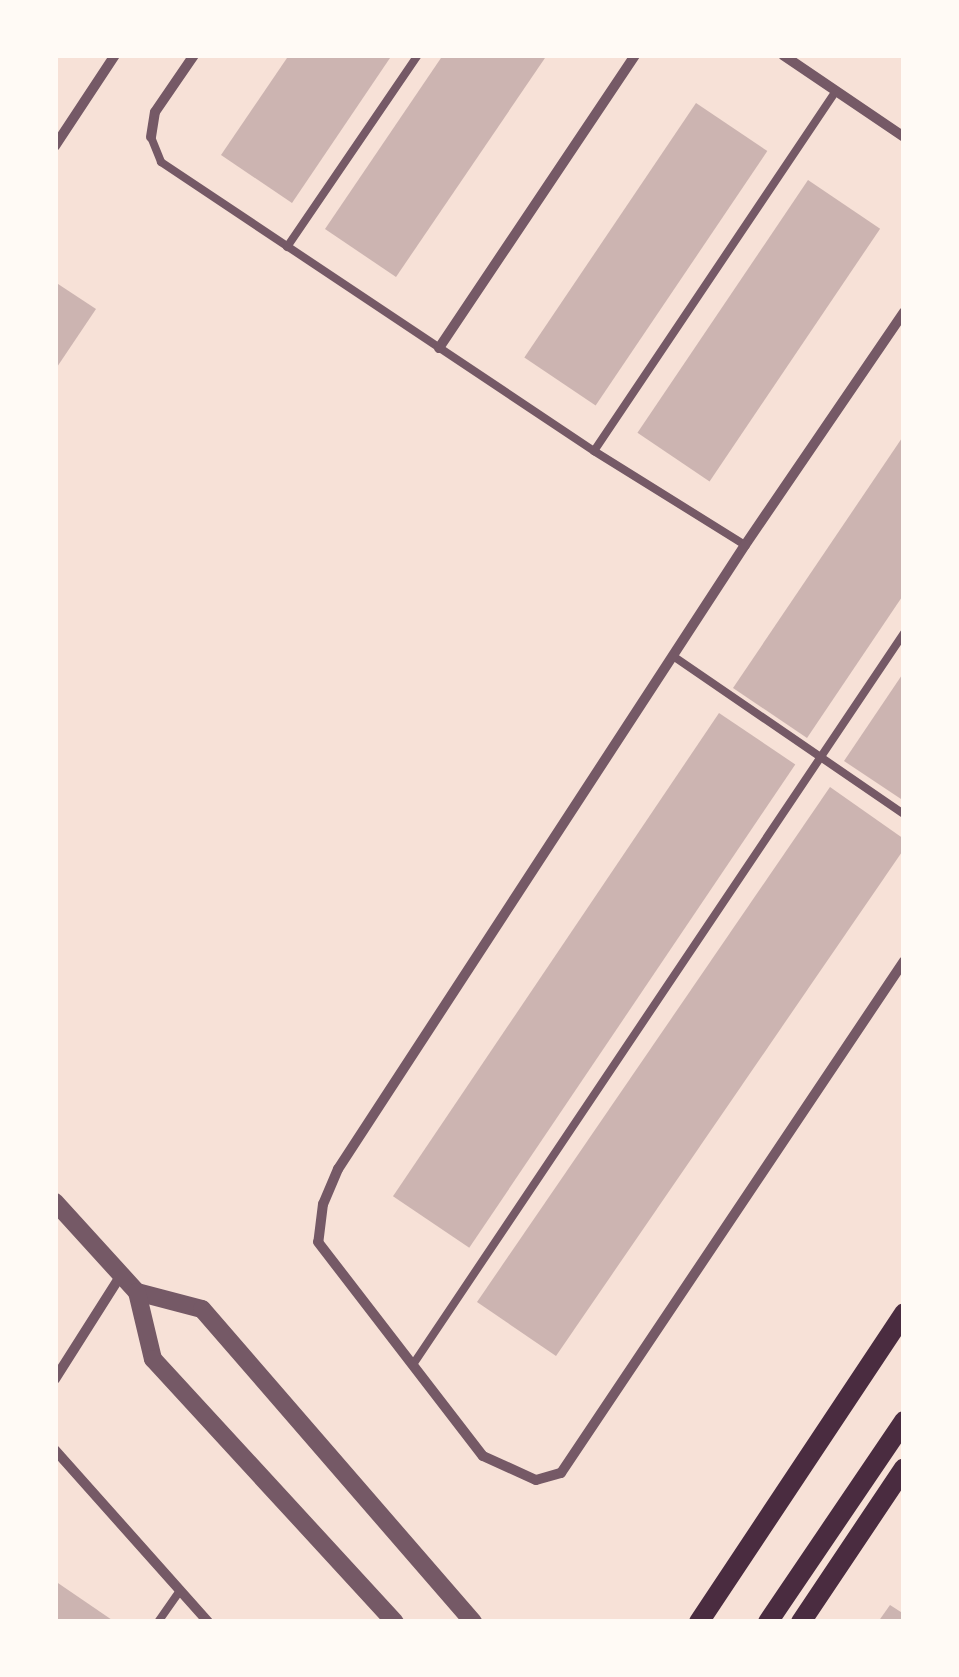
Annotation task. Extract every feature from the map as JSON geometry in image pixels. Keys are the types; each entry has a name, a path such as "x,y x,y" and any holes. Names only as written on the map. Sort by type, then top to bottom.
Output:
{"main road":[{"path":"698,1618 904,1313"},
{"path":"768,1622 904,1421"},
{"path":"801,1622 904,1468"}],"street":[{"path":"55,146 115,55"},
{"path":"151,137 155,112 194,55"},
{"path":"439,348 635,55"},
{"path":"782,55 904,136"},
{"path":"904,312 745,545 338,1169 323,1204 318,1242 483,1456 536,1480 561,1472 904,961"},
{"path":"55,1202 137,1292 153,1359 395,1622"},
{"path":"55,1379 121,1275"},
{"path":"137,1292 202,1309 473,1622"},
{"path":"55,1450 208,1622"}],"lane":[{"path":"287,247 418,55"},
{"path":"594,451 836,91"},
{"path":"151,137 161,162 594,451 745,545"},
{"path":"414,1363 904,633"},
{"path":"673,656 904,814"},
{"path":"158,1622 180,1591"}],"building":[{"path":"289,55 392,55 292,203 221,155"},
{"path":"443,55 547,55 396,277 325,229"},
{"path":"696,103 767,151 596,406 524,358"},
{"path":"808,180 880,229 710,482 637,433"},
{"path":"55,282 96,309 55,370"},
{"path":"904,435 904,594 807,738 733,688"},
{"path":"904,672 904,801 844,761"},
{"path":"719,713 795,764 469,1248 393,1196"},
{"path":"830,787 904,839 904,849 556,1356 477,1302"},
{"path":"55,1581 115,1622 55,1622"},
{"path":"890,1605 904,1614 904,1622 878,1622"}]}
